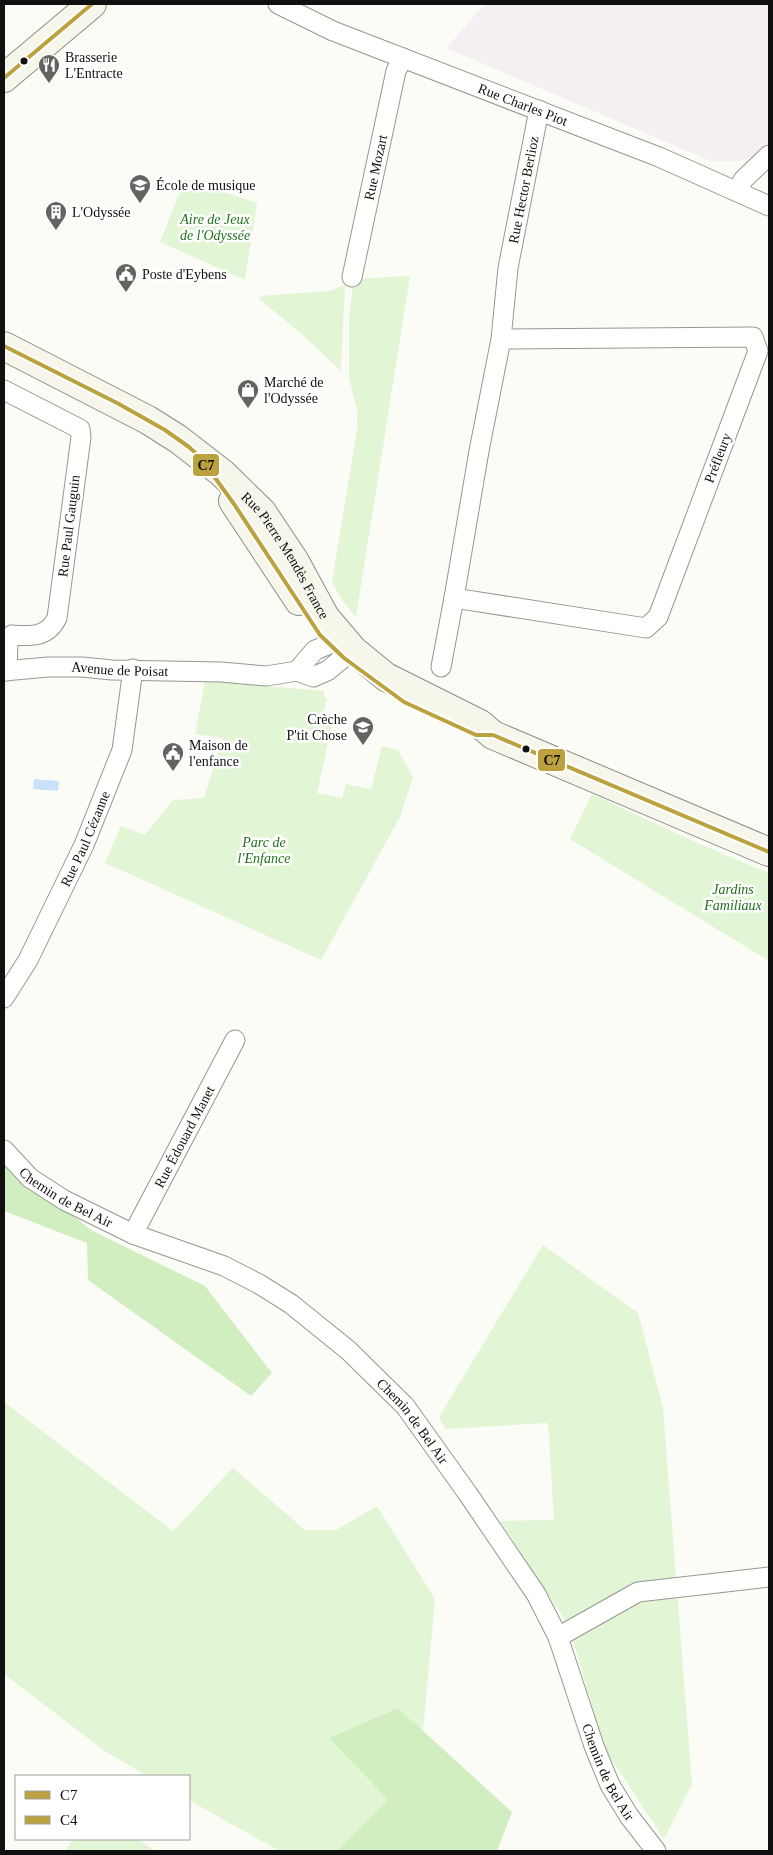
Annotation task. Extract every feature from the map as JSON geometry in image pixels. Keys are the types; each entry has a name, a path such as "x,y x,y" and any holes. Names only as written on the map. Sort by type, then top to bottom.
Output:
{"main road":[{"path":"4,78 92,4"},
{"name":"Rue Pierre Mendès France","path":"4,346 134,412 165,430 222,473 262,512 294,560 342,648"},
{"path":"342,648 386,677 480,724 493,735 769,852"}],"street":[{"name":"Rue Charles Piot","path":"278,4 333,31 660,157 769,206"},
{"name":"Rue Mozart","path":"352,277 396,72 403,58"},
{"name":"Rue Hector Berlioz","path":"502,339 508,268 539,110"},
{"path":"736,191 744,180 769,155"},
{"name":"Préfleury","path":"454,598 646,628 658,617 758,351 753,337 502,339"},
{"path":"441,667 479,451 502,339"},
{"name":"Rue Paul Gauguin","path":"4,390 80,429 81,437 57,618 54,626 38,636 12,635 8,642 5,671"},
{"name":"Avenue de Poisat","path":"5,671 48,667 221,672 266,676 297,671 315,650 342,648"},
{"name":"Rue Paul Cézanne","path":"4,998 28,960 88,836 122,750 133,669"},
{"name":"Rue Édouard Manet","path":"133,1234 234,1040"},
{"name":"Chemin de Bel Air","path":"4,1150 30,1178 64,1200 133,1234 217,1263 259,1284 291,1304 348,1350 405,1406 536,1594 558,1637 594,1746 610,1785 629,1816 656,1851"},
{"path":"558,1637 638,1592 769,1576"}],"shaded area":[{"path":"485,4 769,4 769,146 766,150 741,161 710,161 446,48"}],"green space":[{"name":"Aire de Jeux de l'Odyssée","path":"185,179 257,203 245,280 160,242"},
{"path":"410,276 356,617 342,600 332,582 357,431 357,409 349,378 349,315 354,279"},
{"path":"345,285 341,371 303,335 259,299 261,296 329,291"},
{"name":"Parc de l'Enfance","path":"205,681 324,691 324,697 327,698 321,722 332,725 317,793 342,798 346,784 371,789 382,746 398,750 413,777 400,817 321,960 105,863 121,826 145,835 173,800 204,798 223,738 195,734"},
{"name":"Jardins Familiaux","path":"592,794 693,841 769,873 769,961 570,839"},
{"path":"4,1160 91,1230 205,1286 272,1373 251,1396 88,1280 87,1243 4,1211"},
{"path":"543,1245 638,1313 663,1408 692,1784 664,1839 604,1748 569,1626 500,1521 554,1520 548,1423 445,1429 439,1417"},
{"path":"4,1402 173,1531 233,1468 305,1530 336,1530 377,1506 435,1599 423,1731 398,1708 329,1738 388,1800 337,1851 279,1851 190,1801 190,1775 146,1775 106,1752 4,1674"},
{"path":"398,1708 512,1812 497,1851 337,1851 388,1800 329,1738"},
{"path":"72,1840 138,1840 153,1849 152,1851 65,1851"}],"water":[{"path":"34,779 59,781 58,791 33,789"}],"transit line":[{"name":"C4","path":"4,78 92,4"},
{"name":"C7","path":"4,346 119,404 165,430 189,447 200,457 234,504 320,635 344,658 404,702 476,735 493,735 769,852"}],"place":[{"name":"Brasserie L'Entracte","path":"49,84"},
{"name":"École de musique","path":"140,204"},
{"name":"L'Odyssée","path":"56,231"},
{"name":"Poste d'Eybens","path":"126,293"},
{"name":"Marché de l'Odyssée","path":"248,409"},
{"name":"Crèche P'tit Chose","path":"363,746"},
{"name":"Maison de l'enfance","path":"173,772"}]}
